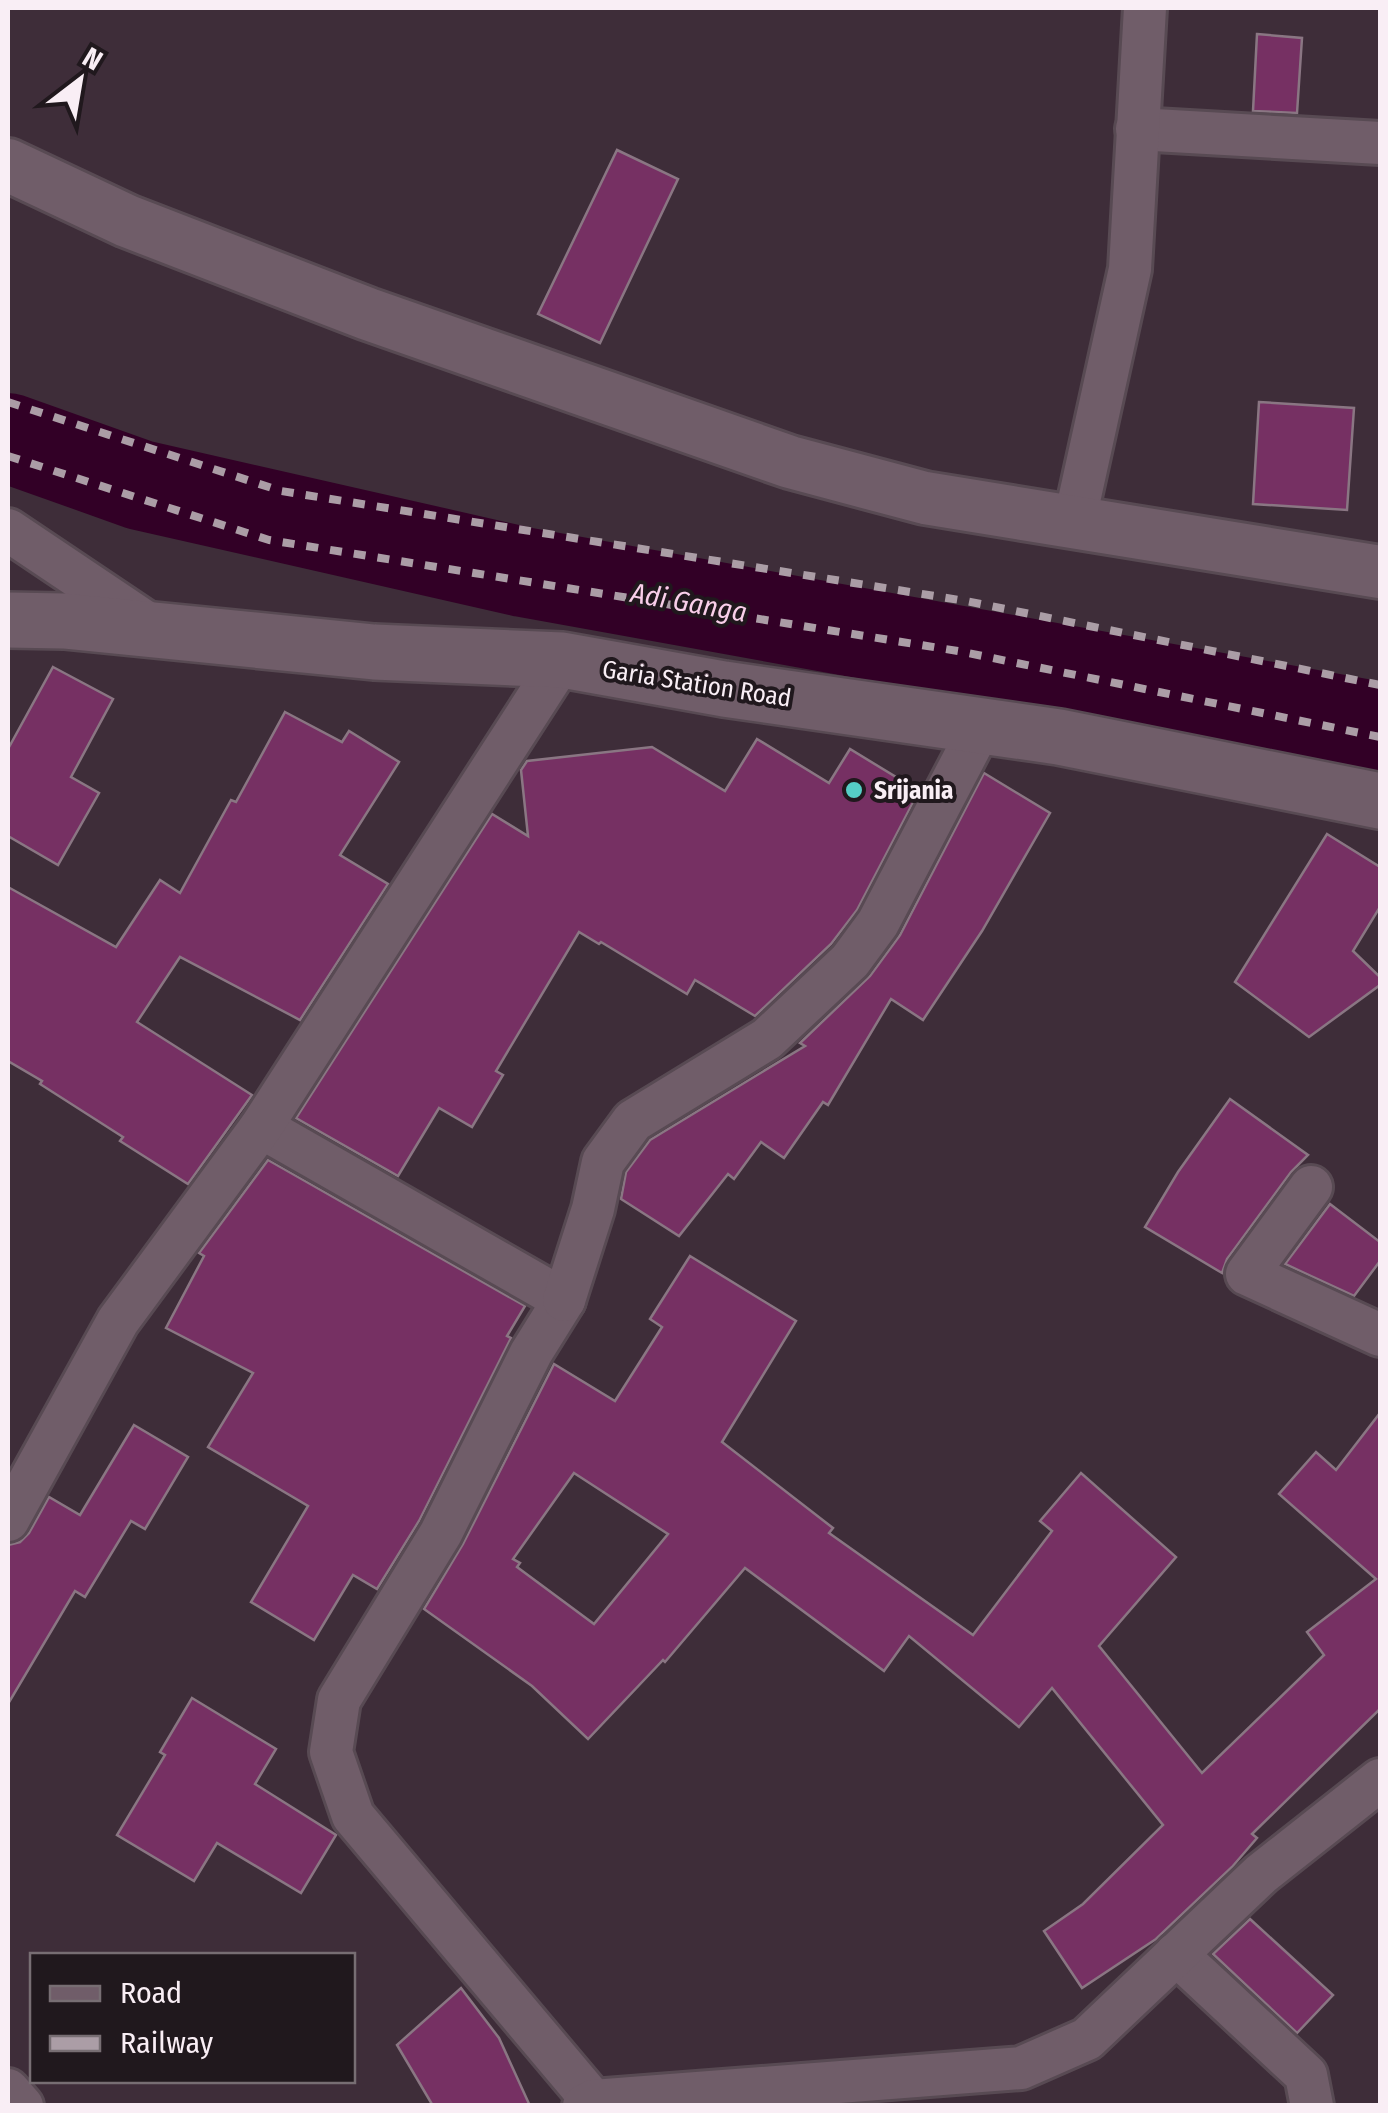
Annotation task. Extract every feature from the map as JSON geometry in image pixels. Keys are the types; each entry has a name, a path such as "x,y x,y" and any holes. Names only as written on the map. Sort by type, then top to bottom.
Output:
{"main road":[{"name":"Garia Station Road","path":"8,620 64,621 374,652 562,660 724,689 1059,737 1380,802"}],"street":[{"path":"1074,520 1130,269 1146,8"},
{"path":"1137,129 1380,144"},
{"path":"8,165 127,221 368,314 790,462 924,498 1380,572"},
{"path":"8,530 159,632"},
{"path":"8,1520 118,1321 261,1127 562,660"},
{"path":"982,726 878,923 850,961 767,1039 633,1121 603,1162 593,1209 564,1300 531,1353 441,1533 339,1700 331,1752 353,1816 588,2103 969,2089 1021,2068 1087,2039 1261,1874 1380,1780"},
{"path":"261,1127 564,1300"},
{"path":"1311,1187 1247,1274 1380,1335"},
{"path":"1176,1954 1306,2075 1312,2106"},
{"path":"8,2090 22,2106"}],"building":[{"path":"1257,34 1302,38 1297,113 1253,111"},
{"path":"617,150 678,179 600,343 538,314"},
{"path":"1259,402 1354,408 1347,510 1253,504"},
{"path":"53,667 113,699 71,777 99,793 58,865 8,836 8,749"},
{"path":"285,712 342,742 349,731 399,762 340,855 388,884 300,1020 180,957 137,1022 252,1095 188,1184 8,1061 8,887 116,947 160,880 180,893"},
{"path":"757,739 829,783 850,749 919,791 857,910 831,944 755,1016 695,980 687,994 579,932 496,1071 503,1075 472,1127 439,1108 398,1176 296,1118 492,814 528,836 521,770 527,761 652,747 725,791"},
{"path":"984,773 1050,813 982,931 923,1020 891,999 828,1105 823,1102 784,1158 761,1142 734,1179 728,1174 679,1236 621,1199 626,1172 650,1140 805,1046 800,1043 870,976 900,935"},
{"path":"1327,834 1380,867 1380,907 1353,951 1380,977 1380,985 1309,1037 1235,982"},
{"path":"1230,1099 1308,1155 1227,1259 1222,1273 1145,1227"},
{"path":"268,1160 525,1306 419,1521 377,1589 353,1575 314,1640 251,1602 308,1506 208,1447 253,1373 166,1328 204,1256 199,1253"},
{"path":"1330,1204 1380,1242 1380,1261 1354,1296 1285,1264"},
{"path":"690,1256 796,1321 722,1442 833,1528 829,1533 973,1635 1052,1531 1040,1521 1081,1473 1176,1557 1099,1646 1202,1773 1324,1655 1307,1632 1376,1579 1279,1494 1316,1452 1336,1470 1380,1413 1380,1709 1252,1834 1257,1838 1232,1867 1156,1939 1082,1988 1044,1931 1083,1904 1163,1825 1052,1688 1019,1727 909,1636 884,1671 745,1568 665,1662 588,1739 532,1686 424,1609 463,1544 554,1364 615,1401 662,1327 650,1319","holes":["574,1473 668,1534 594,1624 517,1567 520,1563 513,1559"]},
{"path":"134,1425 188,1457 145,1529 131,1521 85,1597 75,1591 8,1704 8,1545 20,1542 29,1533 49,1497 80,1515"},
{"path":"192,1698 276,1749 255,1784 336,1835 301,1893 217,1843 194,1881 117,1835 165,1755 160,1752"},
{"path":"1250,1919 1333,1995 1297,2033 1213,1954"},
{"path":"461,1988 499,2038 530,2106 433,2106 397,2045"}],"waterway":[{"name":"Adi Ganga","path":"8,438 140,485 523,572 1380,727"}],"railway":[{"path":"8,402 281,491 966,601 1380,685"},
{"path":"8,456 269,540 958,651 1380,737"}],"place":[{"name":"Srijania","path":"854,790"}]}
